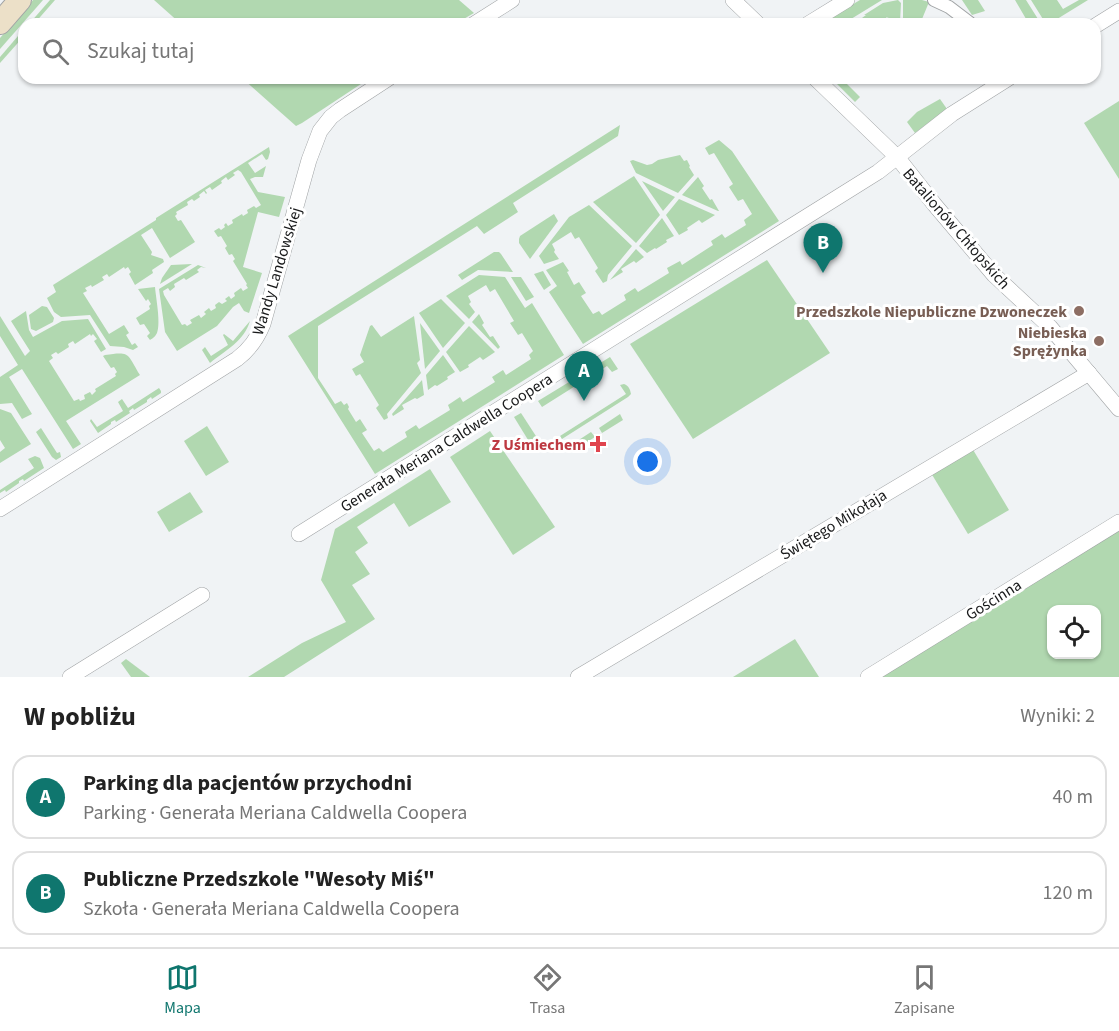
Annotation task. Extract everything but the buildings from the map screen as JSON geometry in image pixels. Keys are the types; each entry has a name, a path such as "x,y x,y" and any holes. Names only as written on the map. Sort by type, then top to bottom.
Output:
{"main road":[{"path":"0,23 20,0"}],"street":[{"path":"484,18 512,0"},
{"path":"733,0 752,18"},
{"path":"818,18 847,0"},
{"path":"934,0 949,7 963,18"},
{"path":"1101,22 1119,11"},
{"name":"Wandy Landowskiej","path":"0,509 237,359 252,346 263,324 309,160 320,131 331,117 380,84"},
{"name":"Batalionów Chłopskich","path":"821,84 897,157 994,275 1050,327 1119,409"},
{"name":"Generała Meriana Caldwella Coopera","path":"299,534 878,172 952,114 1000,84"},
{"name":"Świętego Mikołaja","path":"578,677 1089,373"},
{"name":"Gościnna","path":"868,677 1119,522"},
{"path":"70,677 202,595"}],"green space":[{"path":"33,0 43,0 27,18 18,18 18,28 0,49 0,38"},
{"path":"50,0 55,0 39,18 34,18"},
{"path":"154,0 459,0 474,13 465,18 174,18"},
{"path":"860,0 882,0 853,18 830,18"},
{"path":"898,0 901,3 900,18 862,18 866,15 864,15 883,3"},
{"path":"903,0 929,2 922,18 903,18"},
{"path":"962,0 978,0 985,11 972,15"},
{"path":"1015,0 1026,0 1037,18 1026,18"},
{"path":"1031,0 1057,0 1063,9 1079,0 1088,0 1059,18 1042,18"},
{"path":"18,36 18,43 0,63 0,57"},
{"path":"249,84 361,84 302,123 296,126"},
{"path":"837,84 847,84 860,97 855,102"},
{"path":"940,99 947,109 915,133 907,122 917,112"},
{"path":"1119,101 1119,179 1084,123"},
{"path":"620,125 618,136 513,203 518,212 484,234 477,226 318,326 318,378 335,404 341,401 344,405 347,403 356,422 360,419 367,430 362,433 374,451 379,448 383,452 407,437 405,432 416,425 419,429 450,410 448,405 460,397 463,402 495,382 492,377 503,370 506,375 531,359 529,355 533,351 522,333 518,335 510,323 514,321 495,289 490,292 486,285 468,296 471,302 469,304 475,312 469,319 446,296 479,275 505,277 525,308 532,303 564,355 375,474 288,336"},
{"path":"719,140 732,151 779,221 583,344 549,292 557,286 546,270 563,262 574,285 579,282 586,293 581,296 593,314 599,311 602,315 626,300 624,295 635,288 638,292 669,273 667,268 680,261 682,265 713,245 711,241 722,234 725,238 746,225 744,220 752,214 743,199 738,201 729,187 733,184 714,153 709,155 705,148"},
{"path":"269,147 268,159 266,160 262,154 248,163 255,173 266,166 263,177 250,179 258,192 285,197 279,217 258,212 243,267 262,273 249,313 244,311 239,303 217,326 177,351 165,332 159,289 198,265 206,268 201,267 197,270 199,272 174,284 175,287 170,291 168,288 163,291 182,325 187,326 192,323 190,320 199,315 201,318 206,314 204,312 209,308 211,311 216,308 215,305 227,301 225,299 229,296 231,299 235,296 234,293 241,288 243,291 248,288 233,261 235,259 232,254 229,255 221,236 218,237 214,231 219,228 221,230 226,223 228,226 233,223 232,220 248,213 247,210 254,206 256,208 261,205 238,170 228,180 226,177 212,190 210,187 205,190 206,194 204,191 199,195 200,197 187,202 188,205 176,212 175,216 178,221 181,220 195,242 170,258 152,228 141,235 152,252 151,255 163,259 164,262 152,270 153,273 135,285 128,267 125,269 124,267 109,277 107,274 102,277 104,280 92,287 91,285 85,288 87,291 83,293 109,334 124,325 129,333 126,335 132,345 135,343 138,347 133,350 110,346 90,315 61,317 54,312 47,298 56,292 53,285"},
{"path":"680,155 684,161 687,160 694,175 678,193 636,173 630,161 647,165"},
{"path":"634,176 660,215 636,243 593,202"},
{"path":"698,177 704,186 702,188 719,211 682,195"},
{"path":"642,181 675,197 663,211"},
{"path":"679,199 715,215 702,223 699,220 679,235 666,215"},
{"path":"589,205 632,246 608,275 607,281 603,283 595,271 598,268 579,237 575,239 571,232 552,244 559,259 544,264 539,256 569,217"},
{"path":"554,214 558,221 530,259 519,243 520,236"},
{"path":"662,218 674,236 647,253 639,246"},
{"path":"636,249 644,257 621,269 623,272 610,280"},
{"path":"494,252 501,254 513,272 478,270 462,280 458,275"},
{"path":"767,260 830,353 693,439 630,344"},
{"path":"192,264 160,284 171,265"},
{"path":"543,271 551,285 544,290 534,274"},
{"path":"511,277 521,277 534,297 526,301"},
{"path":"155,287 158,329 150,340 147,336 150,333 144,324 140,325 136,318 150,309 151,304 148,299 146,301 138,289"},
{"path":"441,299 465,323 443,348 419,313"},
{"path":"42,306 47,307 54,318 53,322 36,331 31,329 29,315"},
{"path":"26,311 29,330 33,337 62,321 88,319 106,349 101,352 94,341 97,339 90,334 75,344 73,341 68,344 69,347 58,354 56,352 51,355 53,358 49,361 74,401 85,399 84,395 90,392 92,395 95,389 116,376 117,372 114,367 111,368 103,356 105,355 124,354 130,358 140,375 66,421 81,444 73,449 22,369 9,377 32,414 22,419 12,403 0,404 0,377 18,365 0,336 0,316 25,356 30,351 11,321"},
{"path":"479,314 484,323 482,325 500,347 498,349 472,322"},
{"path":"414,316 420,360 417,363 421,373 387,414 388,418 384,420 376,408 379,405 360,374 356,376 352,369 364,362 360,355 370,326 372,325 381,337"},
{"path":"250,321 239,340 210,363 202,350 205,347 211,356 228,345 224,334 233,341"},
{"path":"420,323 440,351 425,369"},
{"path":"469,326 495,352 483,360 480,357 460,372 446,352"},
{"path":"443,355 455,372 447,377 448,379 428,390 426,375"},
{"path":"610,357 618,369 612,372 607,366 542,407 538,401"},
{"path":"422,380 424,395 402,405 404,409 393,416 392,414"},
{"path":"624,384 631,394 628,397 562,439 560,436 626,394 620,385"},
{"path":"159,388 161,393 152,399 151,397 134,410 133,408 129,411 130,413 116,422 115,420 111,422 98,433 90,421 91,419 97,427 123,411 118,402 122,399 128,408"},
{"path":"0,409 11,413 31,444 0,463 0,452 5,448 0,440"},
{"path":"521,413 545,450 533,448 514,417"},
{"path":"620,414 623,420 602,433 599,428"},
{"path":"207,426 229,462 206,476 184,441"},
{"path":"41,428 57,453 60,452 61,457 56,460 36,432"},
{"path":"490,431 555,527 513,555 450,457"},
{"path":"591,432 595,437 571,452 568,447"},
{"path":"972,448 1009,510 968,534 931,473"},
{"path":"35,456 40,458 44,468 24,481 23,479 19,481 6,492 5,490 0,493 0,490 34,468 28,459"},
{"path":"430,469 451,502 409,527 394,503 357,527 368,543 355,552 370,574 352,585 375,619 284,677 248,677 302,643 346,622 321,580 335,529"},
{"path":"190,492 203,512 169,532 157,512"},
{"path":"1119,529 1119,677 877,677"},
{"path":"795,639 819,677 733,677"},
{"path":"126,659 150,677 131,677 121,663"}],"place":[{"name":"Publiczne Przedszkole \"Wesoły Miś\"","path":"823,273"},
{"name":"Przedszkole Niepubliczne Dzwoneczek","path":"1079,311"},
{"name":"Niebieska Sprężynka","path":"1099,341"},
{"name":"Parking dla pacjentów przychodni","path":"584,401"},
{"name":"Z Uśmiechem","path":"598,444"}]}
